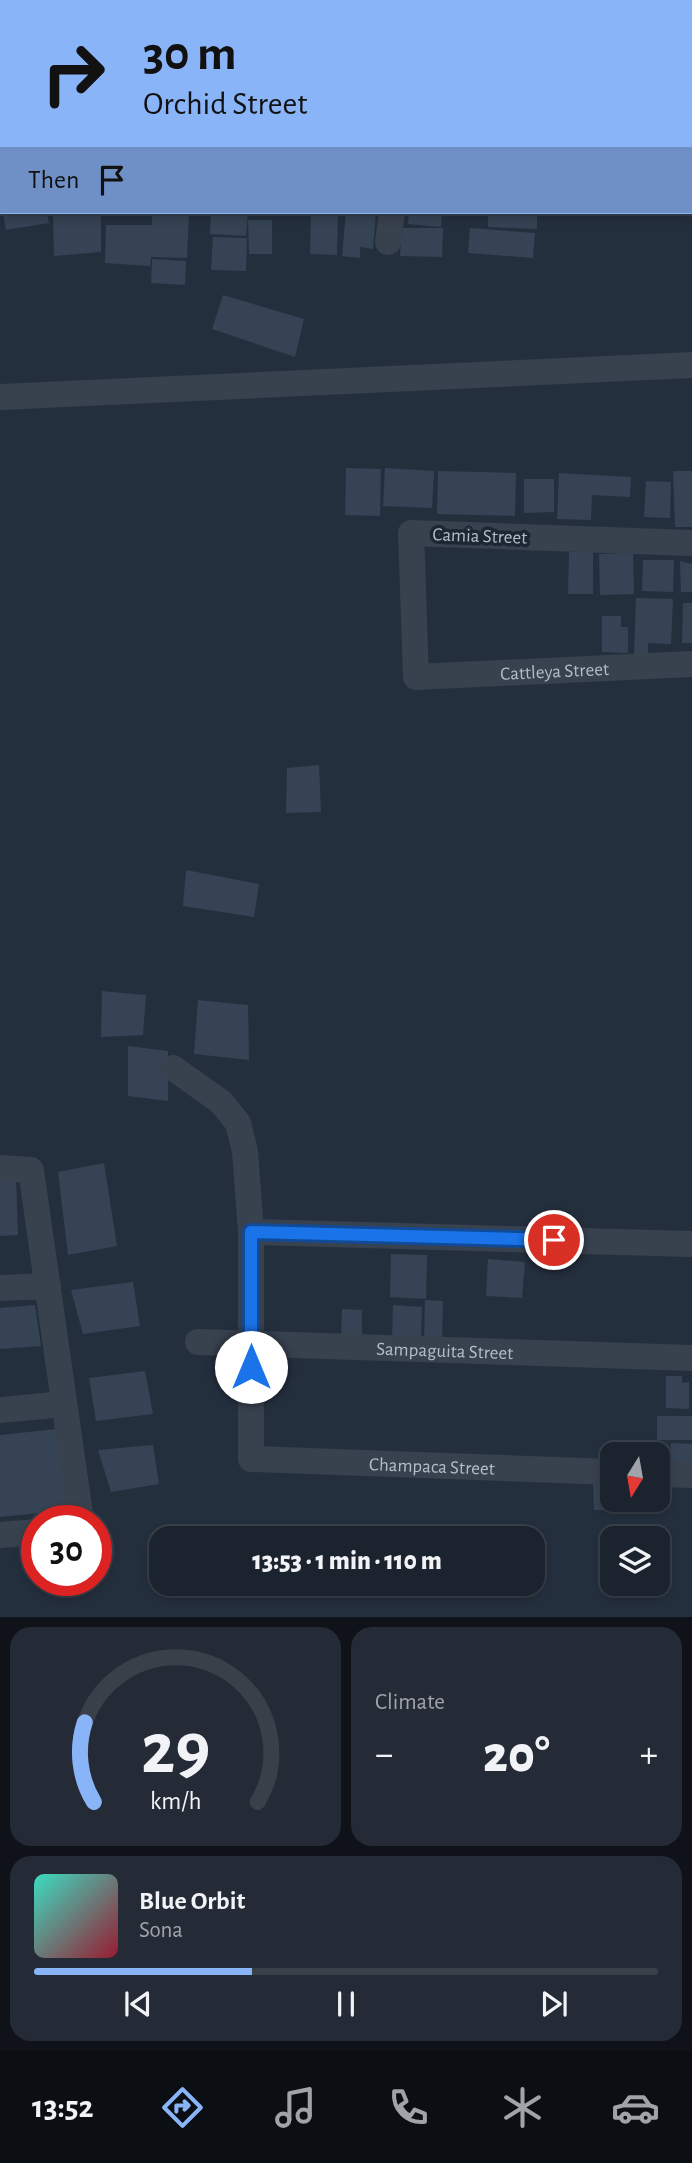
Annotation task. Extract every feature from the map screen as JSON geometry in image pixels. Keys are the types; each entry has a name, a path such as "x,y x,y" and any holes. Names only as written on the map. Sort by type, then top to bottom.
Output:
{"street":[{"path":"388,242 392,214"},
{"path":"0,397 692,365"},
{"name":"Camia Street","path":"416,677 411,533 692,542"},
{"name":"Cattleya Street","path":"416,677 692,664"},
{"path":"173,1068 221,1102 238,1123 245,1151 251,1232 251,1345"},
{"path":"0,1168 31,1170 79,1505"},
{"path":"251,1232 692,1244"},
{"path":"0,1288 48,1286"},
{"name":"Sampaguita Street","path":"198,1342 692,1358"},
{"name":"Champaca Street","path":"251,1345 251,1459 600,1472"},
{"path":"0,1410 64,1404"},
{"path":"670,1474 692,1475"},
{"path":"0,1535 21,1533"}],"building":[{"path":"3,214 47,214 49,223 6,230"},
{"path":"101,214 101,252 54,256 53,215"},
{"path":"152,214 189,214 187,258 151,257 150,266 105,263 106,225 152,225"},
{"path":"211,214 248,214 246,236 210,234"},
{"path":"311,214 338,214 337,255 310,254"},
{"path":"346,214 376,214 373,249 360,247 360,258 342,256"},
{"path":"409,214 442,214 441,227 408,224"},
{"path":"488,214 537,214 537,229 488,227"},
{"path":"248,220 272,220 272,254 249,254"},
{"path":"402,228 443,228 442,257 400,256"},
{"path":"470,228 535,233 533,258 468,253"},
{"path":"213,237 247,238 246,271 211,270"},
{"path":"152,259 186,261 185,285 151,283"},
{"path":"223,295 304,319 295,357 212,329"},
{"path":"346,468 381,469 380,516 345,515"},
{"path":"385,468 434,471 432,508 383,506"},
{"path":"438,471 516,473 515,516 437,514"},
{"path":"673,471 692,471 692,527 675,527"},
{"path":"559,473 631,477 630,497 592,495 591,520 557,519"},
{"path":"524,479 554,479 554,512 524,513"},
{"path":"646,481 671,482 670,518 644,517"},
{"path":"569,552 593,552 593,594 568,594"},
{"path":"633,553 634,594 600,595 599,554"},
{"path":"643,560 674,560 673,592 642,591"},
{"path":"680,561 692,564 692,592 681,592"},
{"path":"636,598 673,599 671,644 648,643 648,656 634,656"},
{"path":"683,603 692,603 692,643 682,643"},
{"path":"602,616 621,616 621,627 628,627 628,653 602,652"},
{"path":"319,765 321,812 286,813 287,768"},
{"path":"186,870 259,884 254,917 183,906"},
{"path":"102,991 146,995 143,1035 101,1037"},
{"path":"198,1000 248,1005 249,1060 194,1054"},
{"path":"128,1046 168,1051 168,1101 128,1096"},
{"path":"104,1163 117,1246 68,1255 58,1172"},
{"path":"0,1179 16,1179 18,1235 0,1236"},
{"path":"391,1254 427,1255 426,1299 390,1297"},
{"path":"488,1259 525,1262 522,1298 486,1296"},
{"path":"133,1282 140,1326 83,1334 71,1290"},
{"path":"425,1300 443,1301 442,1341 424,1340"},
{"path":"35,1305 41,1346 0,1349 0,1308"},
{"path":"393,1305 422,1307 421,1338 392,1336"},
{"path":"342,1309 362,1310 362,1337 341,1337"},
{"path":"145,1371 153,1414 96,1421 89,1378"},
{"path":"666,1376 682,1376 682,1383 689,1382 689,1409 666,1408"},
{"path":"657,1416 692,1416 692,1440 657,1440"},
{"path":"57,1429 67,1505 21,1505 21,1515 0,1517 0,1435"},
{"path":"671,1443 692,1444 692,1471 671,1471"},
{"path":"153,1445 159,1484 111,1492 98,1450"},
{"path":"593,1484 600,1484 600,1510 594,1510"}],"route":[{"path":"251,1367 251,1232 554,1240"}]}
